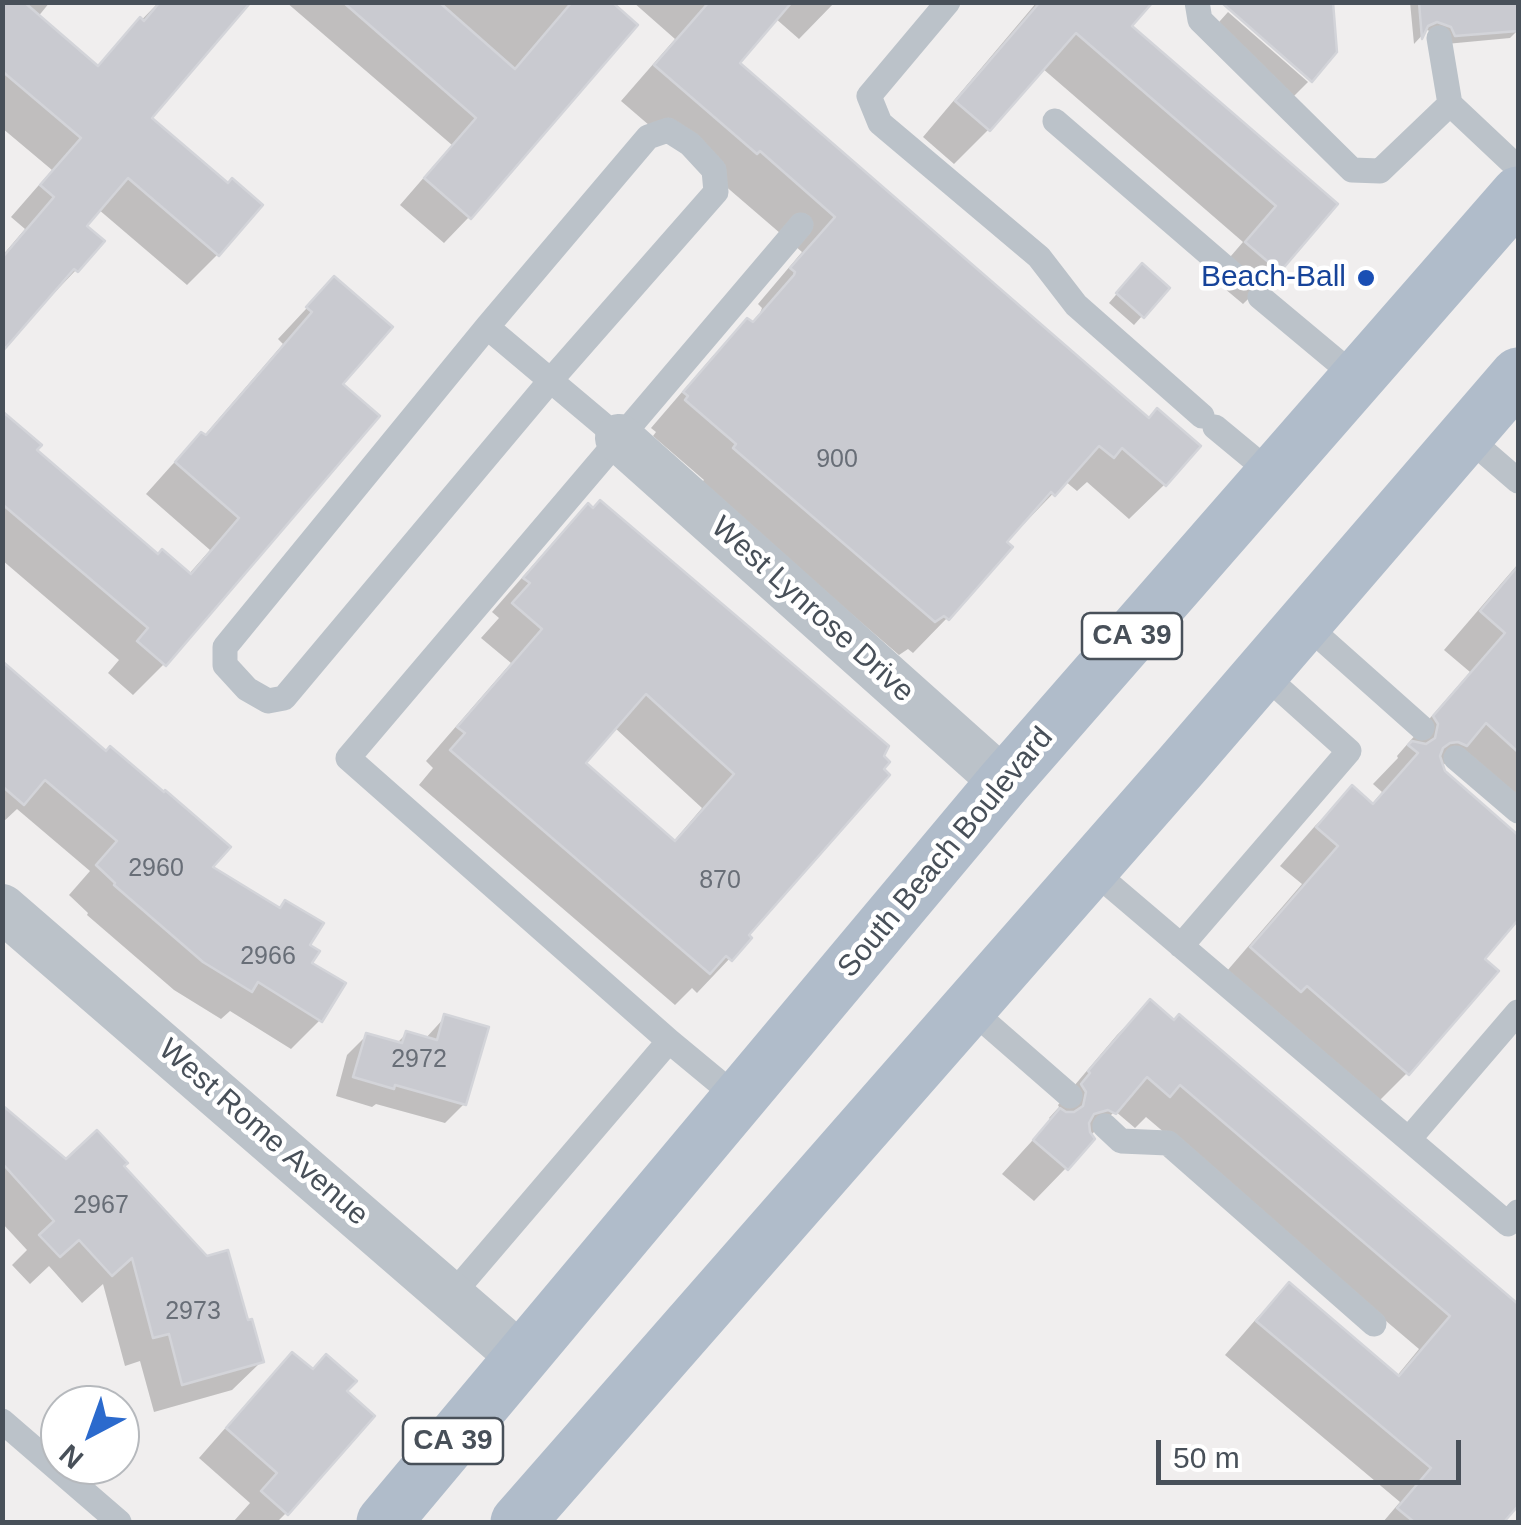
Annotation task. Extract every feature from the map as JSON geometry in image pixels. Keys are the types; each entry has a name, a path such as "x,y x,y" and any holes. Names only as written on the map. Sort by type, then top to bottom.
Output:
{"main road":[{"name":"South Beach Boulevard","path":"384,1522 1004,782 1518,194"},
{"path":"518,1522 1518,375"}],"street":[{"name":"West Lynrose Drive","path":"619,438 1004,782"},
{"name":"West Rome Avenue","path":"2,908 522,1358"}],"lane":[{"path":"948,2 868,96 880,123 1039,258 1076,305 1272,475"},
{"path":"1197,2 1200,20 1352,170 1380,171 1450,104"},
{"path":"1439,38 1450,104 1518,168"},
{"path":"1055,121 1236,277"},
{"path":"668,130 690,144 714,170 716,192 550,381 284,698 268,701 246,689 225,665 225,647 487,327 648,138 668,130"},
{"path":"739,1100 348,758 801,225"},
{"path":"1260,297 1357,378"},
{"path":"487,327 619,438"},
{"path":"1466,436 1518,481"},
{"path":"1304,623 1422,728"},
{"path":"1181,946 1349,751 1261,672"},
{"path":"1456,758 1518,811"},
{"path":"1091,869 1508,1224 1518,1212"},
{"path":"968,1008 1070,1096"},
{"path":"1408,1139 1518,1012"},
{"path":"451,1296 668,1041"},
{"path":"1105,1126 1121,1141 1168,1142 1374,1324"},
{"path":"2,1421 119,1522"}],"building":[{"path":"2,2 24,2 98,66 140,17 144,21 160,2 251,2 152,118 228,183 232,178 263,205 219,256 128,178 87,226 105,241 78,272 74,269 2,352 2,258 54,197 40,185 81,138 2,71"},
{"path":"343,2 439,2 515,69 572,2 612,2 638,25 471,219 424,178 476,118"},
{"path":"709,2 792,2 740,63 1149,418 1157,408 1201,446 1166,486 1122,448 1114,458 1099,446 1007,542 1013,547 949,620 944,616 935,622 733,448 736,444 685,400 688,396 683,392 747,318 753,322 794,275 790,268 835,217 654,65"},
{"path":"1040,2 1153,2 1132,26 1338,204 1280,272 1245,242 1276,206 1076,33 990,131 955,101"},
{"path":"1221,2 1333,2 1337,52 1312,82"},
{"path":"1419,2 1518,2 1518,31 1455,36 1451,27 1437,22 1428,26 1422,39"},
{"path":"1142,263 1170,288 1144,318 1116,293"},
{"path":"334,276 393,327 343,384 380,416 166,666 137,641 148,628 2,504 2,411 42,445 37,450 158,554 162,549 191,574 239,518 175,462 201,432 206,435 312,312 306,307"},
{"path":"600,500 889,746 884,756 890,762 884,769 890,775 749,935 752,938 732,961 726,956 710,974 450,750 465,733 457,727 542,629 512,603 530,583 523,578 588,503 593,508","holes":["646,694 734,774 675,841 586,763"]},
{"path":"1518,566 1518,752 1486,723 1467,746 1450,743 1440,756 1445,771 1518,835 1518,920 1485,959 1499,971 1409,1075 1307,986 1301,992 1250,947 1338,846 1316,827 1352,785 1373,804 1418,753 1408,745 1412,741 1426,744 1435,738 1438,724 1433,716 1505,633 1480,611"},
{"path":"2,661 106,751 110,746 231,847 213,867 280,908 285,900 324,923 310,945 320,951 312,963 346,983 322,1022 258,982 252,992 203,962 114,885 96,865 117,841 45,780 24,805 2,786"},
{"path":"1150,999 1174,1020 1179,1014 1518,1304 1518,1506 1504,1522 1414,1522 1397,1508 1431,1468 1256,1321 1289,1282 1399,1376 1450,1316 1180,1085 1170,1097 1147,1077 1116,1114 1108,1110 1094,1114 1089,1123 1095,1139 1068,1170 1033,1140 1060,1108 1074,1112 1083,1106 1086,1092 1081,1084 1088,1071"},
{"path":"444,1014 489,1027 466,1105 353,1077 366,1033 402,1043 406,1031 437,1040"},
{"path":"2,1105 66,1159 97,1130 128,1163 124,1166 207,1256 228,1250 264,1362 182,1385 169,1334 153,1338 132,1258 112,1276 79,1240 60,1257 39,1235 54,1221 2,1163"},
{"path":"292,1352 313,1369 326,1354 357,1381 347,1391 375,1416 288,1515 261,1491 277,1473 226,1428"}],"place":[{"name":"Beach-Ball","path":"1366,278"}]}
